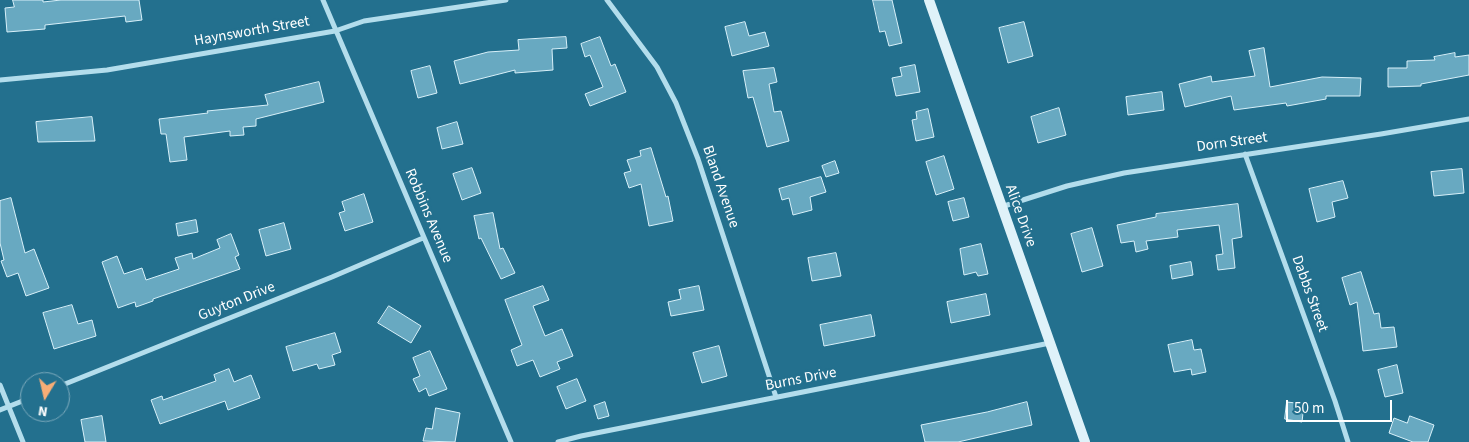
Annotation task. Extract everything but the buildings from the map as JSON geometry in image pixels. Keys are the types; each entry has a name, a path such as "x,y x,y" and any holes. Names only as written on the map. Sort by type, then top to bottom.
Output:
{"main road":[{"name":"Alice Drive","path":"929,0 1084,442"}],"street":[{"name":"Robbins Avenue","path":"323,0 510,442"},
{"name":"Haynsworth Street","path":"0,80 107,70 335,31 364,21 506,0"},
{"name":"Bland Avenue","path":"607,0 657,67 676,103 701,168 776,397"},
{"name":"Dorn Street","path":"1001,207 1067,186 1124,173 1469,119"},
{"name":"Dabbs Street","path":"1245,154 1348,442"},
{"name":"Guyton Drive","path":"70,382 323,281 423,238"},
{"name":"Burns Drive","path":"558,442 776,397 1050,344"},
{"path":"0,385 23,442"},
{"path":"0,410 20,402"}]}
